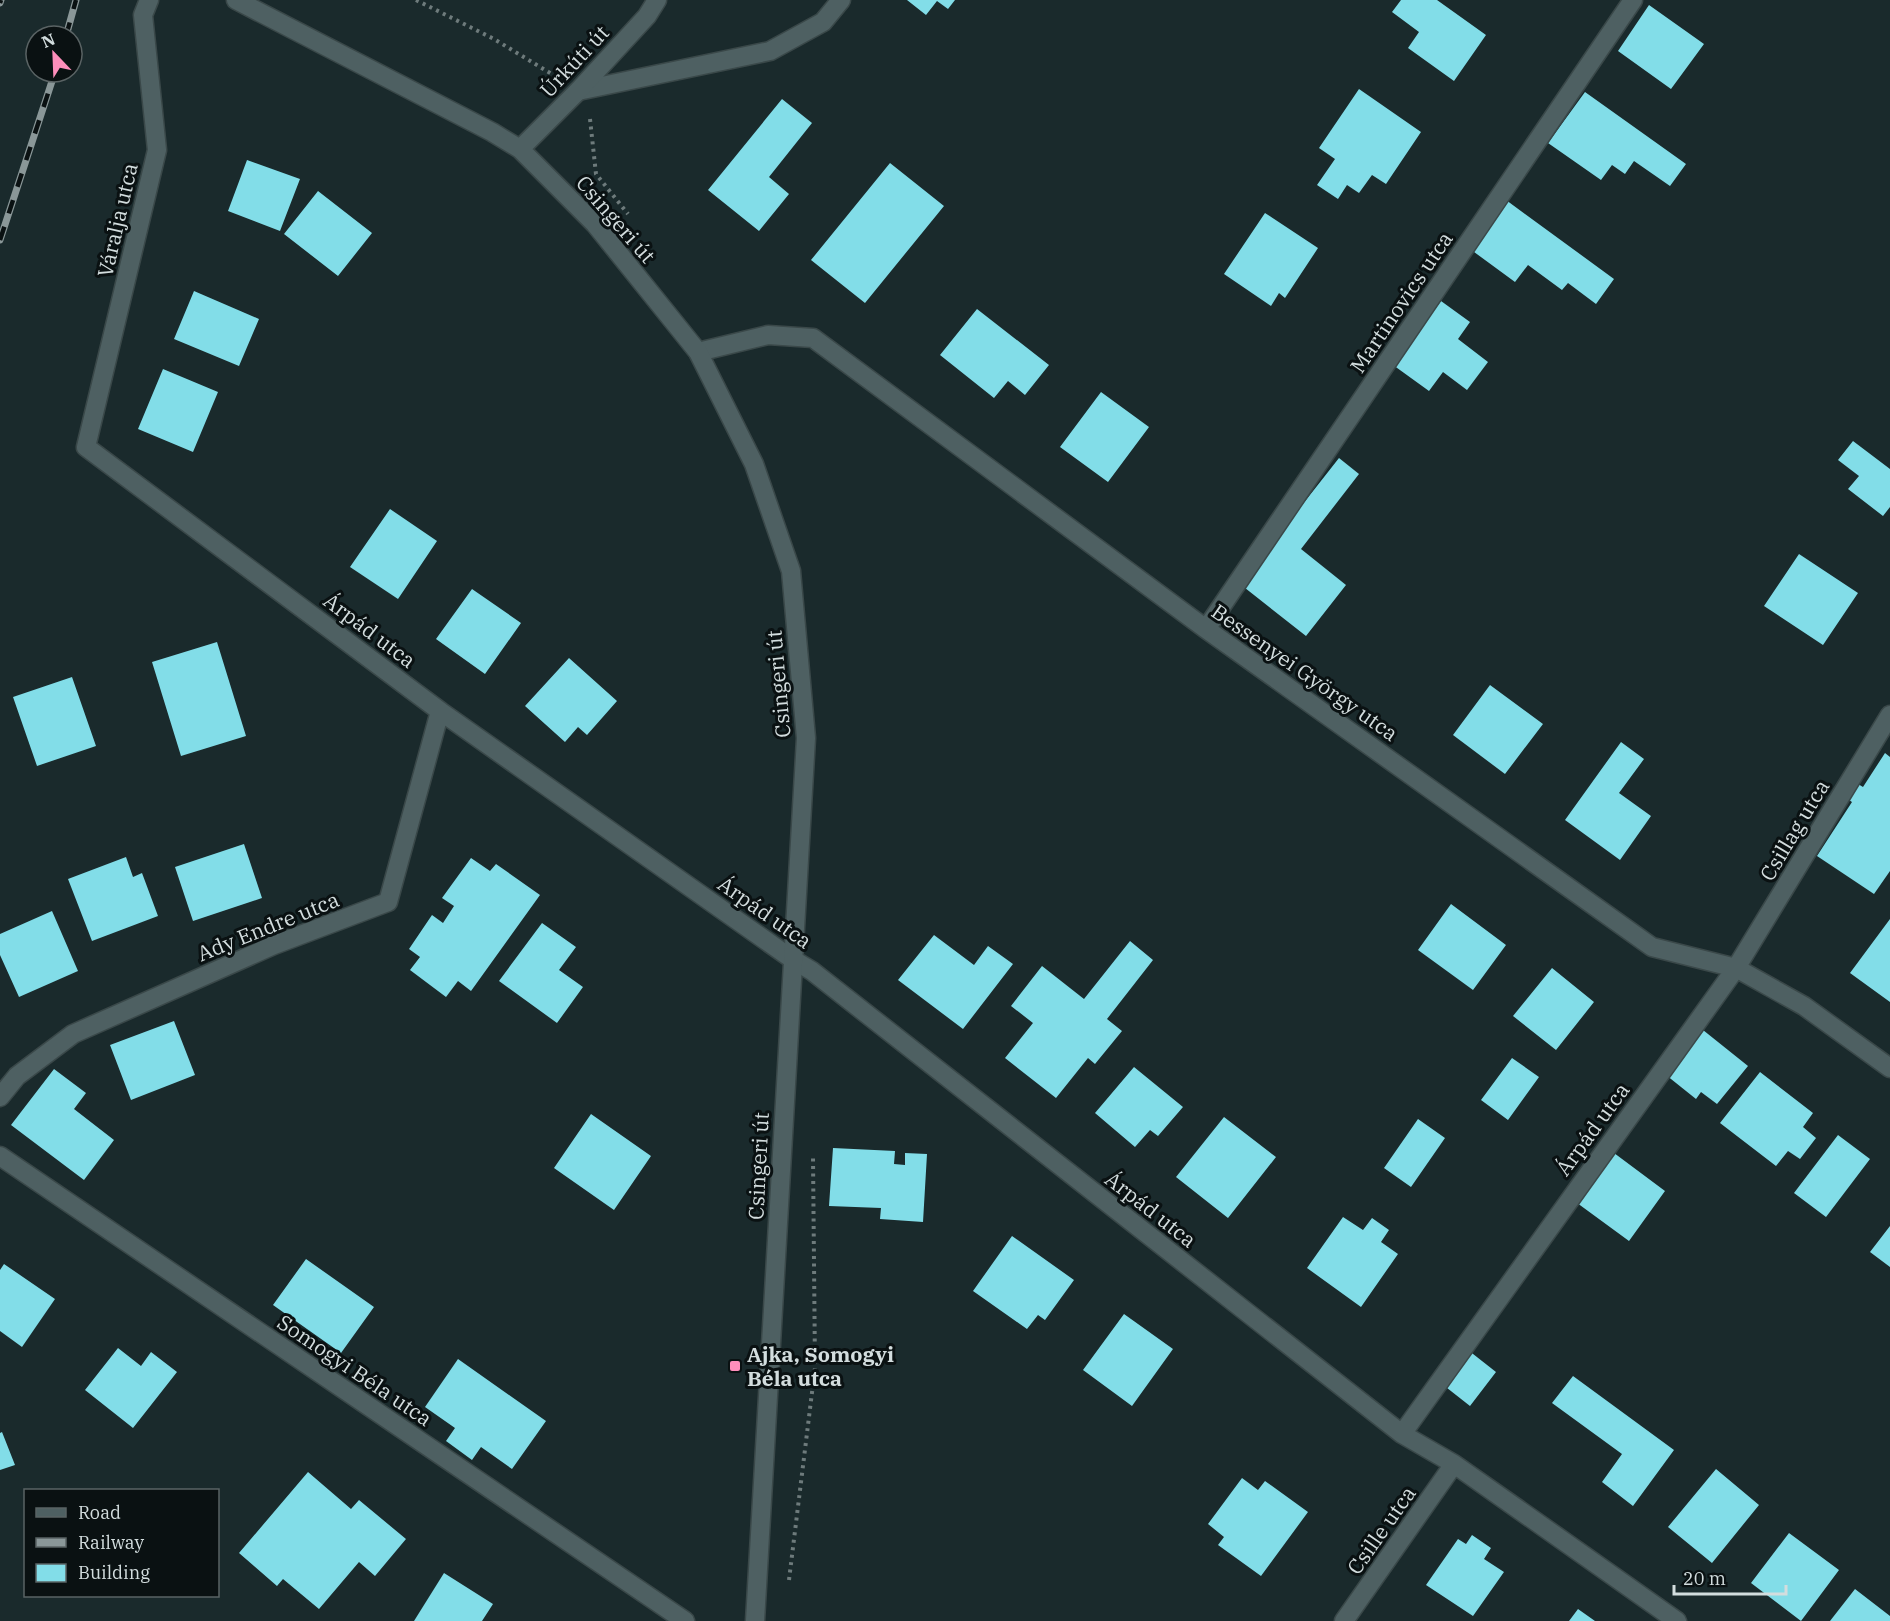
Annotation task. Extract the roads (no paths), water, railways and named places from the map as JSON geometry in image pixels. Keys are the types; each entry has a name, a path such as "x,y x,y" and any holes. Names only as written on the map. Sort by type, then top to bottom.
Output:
{"street":[{"name":"Váralja utca","path":"86,447 156,150 143,15 149,0"},
{"name":"Csingeri út","path":"236,0 482,127 520,149 595,224 698,352 754,464 790,571 806,738 755,1621"},
{"name":"Úrkúti út","path":"520,149 578,91 647,16 657,0"},
{"path":"578,91 770,51 823,22 841,0"},
{"name":"Martinovics utca","path":"1206,629 1633,0"},
{"name":"Bessenyei György utca","path":"698,352 768,335 813,338 1206,629 1652,947 1736,968 1804,1006 1890,1068"},
{"name":"Árpád utca","path":"86,447 440,711 792,959 812,970 1402,1434 1454,1464 1677,1621"},
{"name":"Ady Endre utca","path":"0,1097 16,1076 73,1034 274,945 388,902 440,711"},
{"name":"Csillag utca","path":"1736,968 1890,715"},
{"name":"Árpád utca","path":"1402,1434 1736,968"},
{"name":"Somogyi Béla utca","path":"0,1156 685,1621"},
{"name":"Csille utca","path":"1344,1621 1454,1464"}],"railway":[{"path":"69,24 76,0"},
{"path":"0,240 51,84"}],"place":[{"name":"Ajka, Somogyi Béla utca","path":"735,1366"}]}
